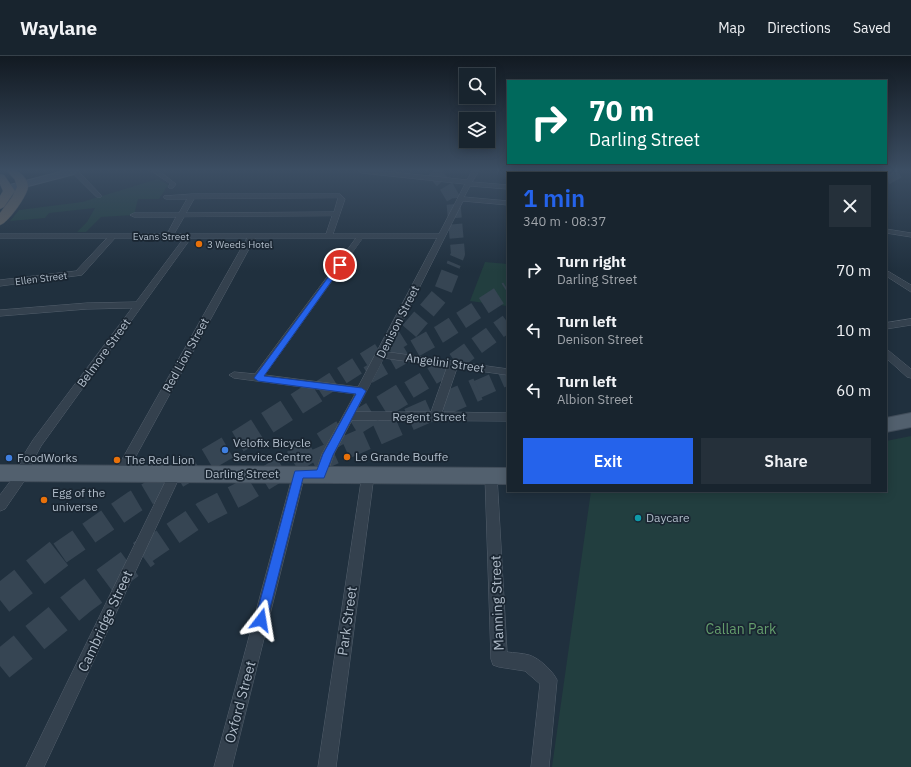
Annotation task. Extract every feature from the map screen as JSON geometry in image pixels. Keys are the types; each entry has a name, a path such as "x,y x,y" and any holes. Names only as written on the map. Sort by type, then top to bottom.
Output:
{"highway":[{"path":"0,221 13,204"}],"main road":[{"path":"887,425 911,420"},
{"name":"Darling Street","path":"0,473 499,476"}],"street":[{"path":"169,236 188,204"},
{"path":"329,236 340,204"},
{"name":"Denison Street","path":"321,475 328,454 362,391 457,204"},
{"path":"134,215 337,214"},
{"path":"887,231 911,235"},
{"name":"Evans Street","path":"0,236 441,236"},
{"name":"Ellen Street","path":"0,283 79,273 113,236"},
{"name":"Belmore Street","path":"0,505 23,473 30,455 37,443 189,236"},
{"name":"Red Lion Street","path":"120,474 252,236"},
{"path":"258,378 360,236"},
{"path":"887,273 911,289"},
{"path":"0,313 87,306 139,305"},
{"path":"887,326 911,322"},
{"name":"Angelini Street","path":"381,354 443,358 453,364 507,372"},
{"path":"887,354 911,374"},
{"path":"435,417 453,364"},
{"path":"234,375 362,391"},
{"name":"Regent Street","path":"349,416 507,417"},
{"name":"Cambridge Street","path":"36,767 175,474"},
{"name":"Oxford Street","path":"223,767 299,474"},
{"name":"Park Street","path":"327,767 368,475"},
{"name":"Manning Street","path":"499,476 500,659 528,663 549,680 540,767"}],"green space":[{"path":"65,204 137,204 134,215 101,217 86,232 77,232 87,222 95,208 49,213 45,218 10,221 19,210"},
{"path":"485,262 507,264 507,306 470,301"},
{"name":"Callan Park","path":"911,436 911,767 552,767 591,492 887,492 887,441"}],"tunnel":[{"path":"453,266 458,254 454,204"},
{"path":"319,390 406,335 442,293 453,265"},
{"path":"368,375 440,334 507,291"},
{"path":"409,390 447,367 507,324"},
{"path":"476,390 507,376"},
{"path":"60,553 134,502 242,439 320,389"},
{"path":"144,553 203,513 240,494 411,389"},
{"path":"313,462 478,389"},
{"path":"0,600 61,552"},
{"path":"0,666 82,599 146,552"}],"place":[{"name":"3 Weeds Hotel","path":"199,244"},
{"name":"Velofix Bicycle Service Centre","path":"225,450"},
{"name":"Le Grande Bouffe","path":"347,457"},
{"name":"FoodWorks","path":"9,458"},
{"name":"The Red Lion","path":"117,460"},
{"name":"Egg of the universe","path":"44,500"},
{"name":"Daycare","path":"638,518"}],"route":[{"path":"261,620 299,474 321,475 328,454 362,391 258,378 340,265"}]}
